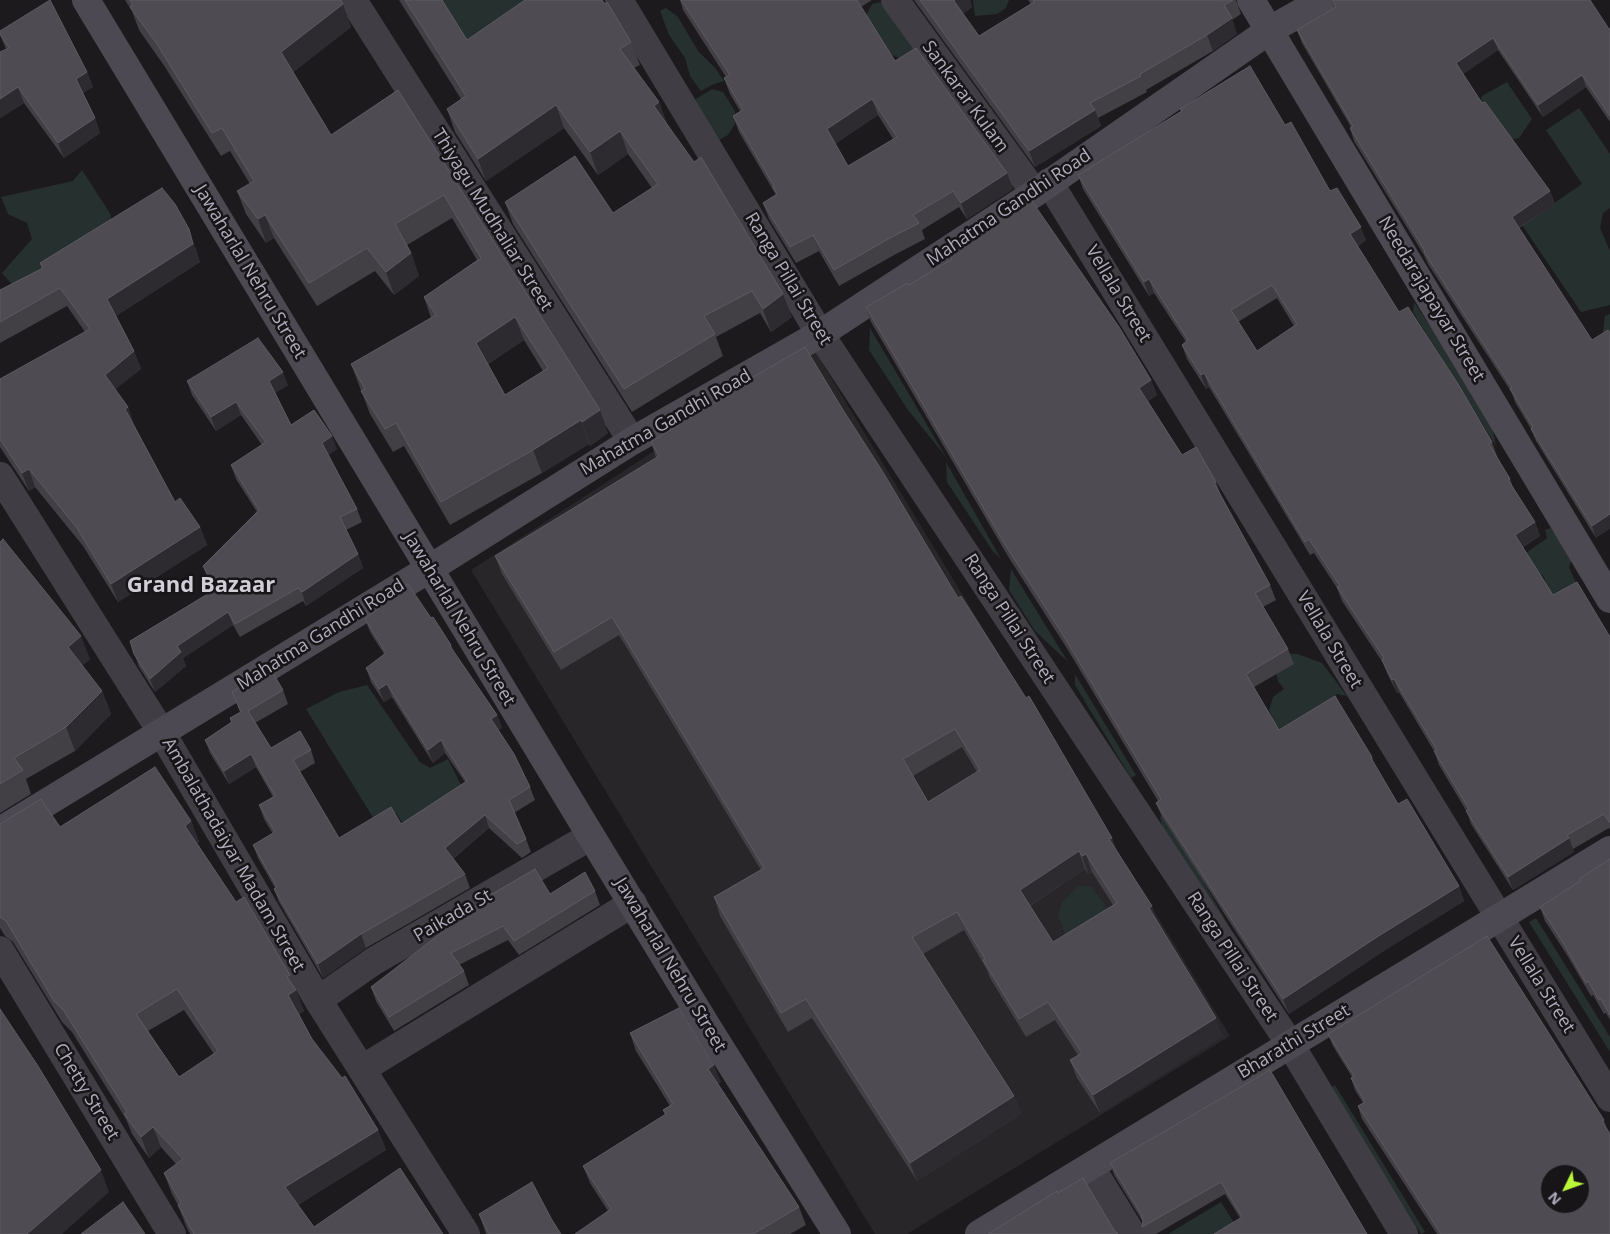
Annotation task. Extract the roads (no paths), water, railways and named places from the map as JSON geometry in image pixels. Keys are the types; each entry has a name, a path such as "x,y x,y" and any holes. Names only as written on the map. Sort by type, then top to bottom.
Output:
{"street":[{"name":"Jawaharlal Nehru Street","path":"86,0 591,836 837,1234"},
{"name":"Thiyagu Mudhaliar Street","path":"353,0 632,441"},
{"name":"Ranga Pillai Street","path":"620,0 820,334 1290,1044 1404,1234"},
{"name":"Sankarar Kulam","path":"895,0 1042,187"},
{"name":"Needarajapayar Street","path":"1251,0 1610,599"},
{"name":"Mahatma Gandhi Road","path":"0,831 162,734 632,441 820,334 1042,187 1270,30 1323,0"},
{"name":"Vellala Street","path":"1042,187 1499,917 1610,1098"},
{"name":"Ambalathadaiyar Madam Street","path":"0,476 162,734 318,1000 466,1234"},
{"name":"Paikada St","path":"318,1000 374,962 591,836"},
{"name":"Bharathi Street","path":"979,1234 1610,850"},
{"path":"362,1069 633,903"},
{"name":"Chetty Street","path":"0,950 172,1234"},
{"path":"1091,1167 1132,1234"}],"district":[{"name":"Grand Bazaar","path":"201,586"}]}
